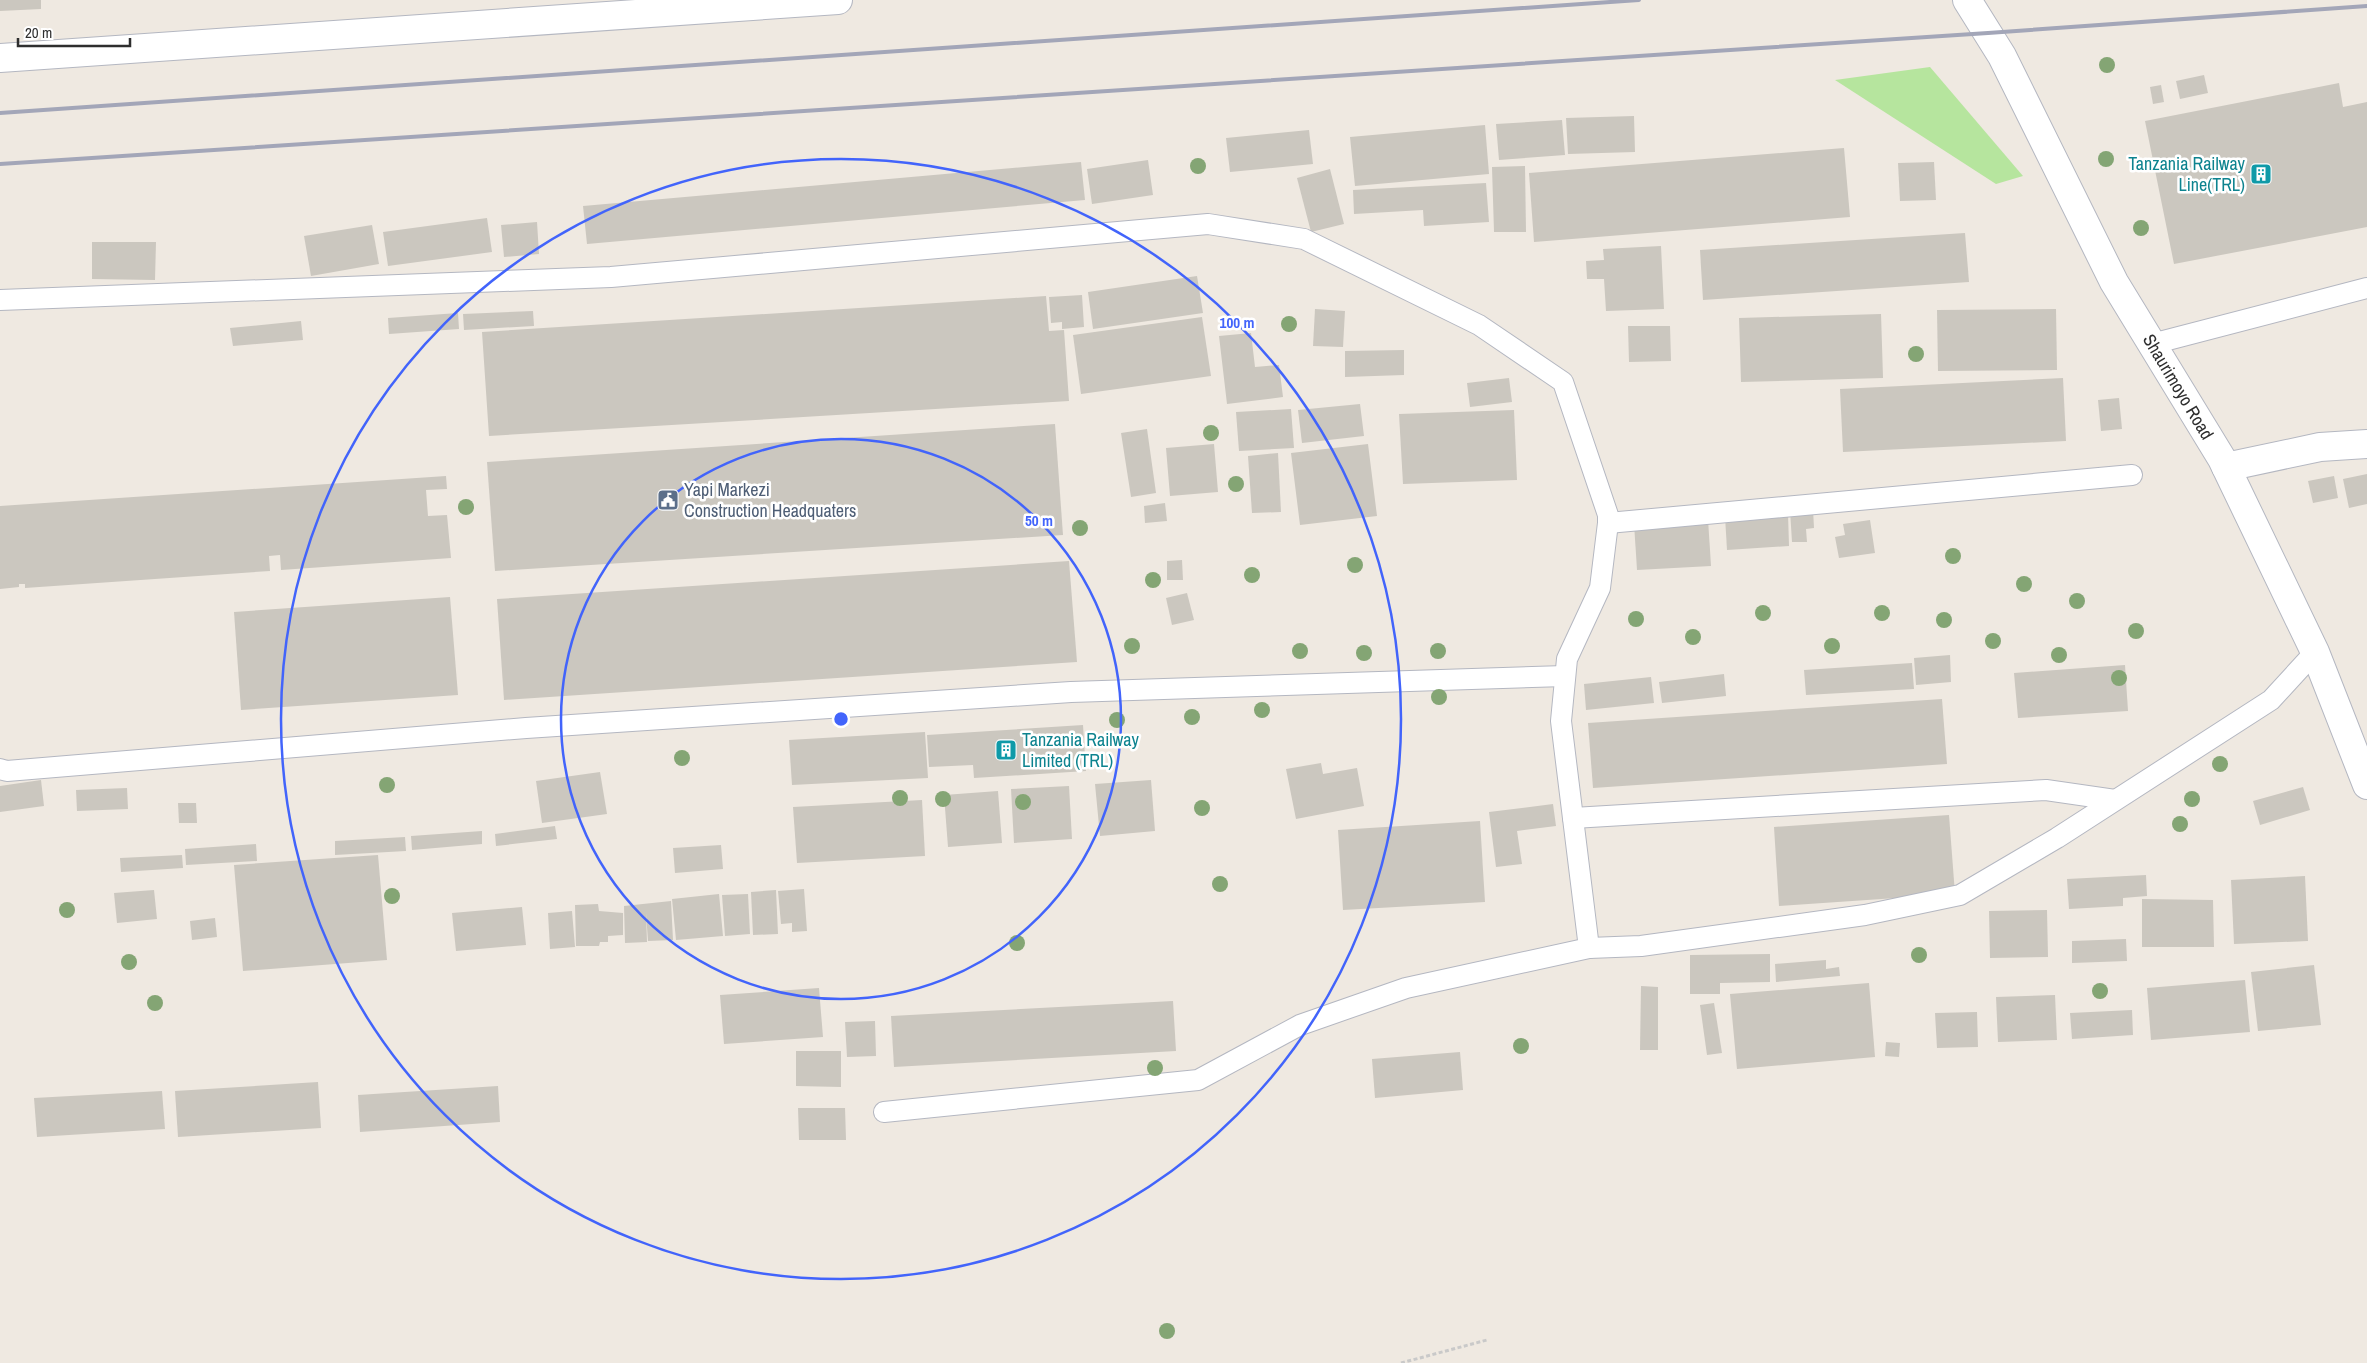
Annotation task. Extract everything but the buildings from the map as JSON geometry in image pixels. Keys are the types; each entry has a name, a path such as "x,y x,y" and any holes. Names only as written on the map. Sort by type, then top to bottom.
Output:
{"street":[{"path":"0,58 838,0"},
{"name":"Shaurimoyo Road","path":"1967,0 2002,56 2114,282 2226,467 2314,652 2367,785"},
{"path":"2226,467 2320,447 2367,444"}],"lane":[{"path":"0,300 611,277 1208,224 1304,239 1480,325 1563,382 1608,515 1600,588 1567,659 1561,721 1589,948"},
{"path":"2152,344 2367,288"},
{"path":"1608,523 2132,475"},
{"path":"884,1112 1198,1080 1300,1025 1406,988 1589,948 1641,946 1865,915 1960,895 2057,838 2272,700 2314,652"},
{"path":"0,769 17,770 526,728 1070,692 1565,676"},
{"path":"1573,818 2046,790 2115,800"}],"path":[{"path":"1401,1363 1487,1340"}],"green space":[{"path":"1930,67 2023,176 1996,184 1835,80"}],"railway":[{"path":"0,113 1639,0"},
{"path":"0,164 1988,33 2367,6"}],"place":[{"name":"Tanzania Railway Line(TRL)","path":"2261,174"},
{"name":"Yapi Markezi Construction Headquaters","path":"668,500"},
{"name":"Tanzania Railway Limited (TRL)","path":"1006,750"}]}
